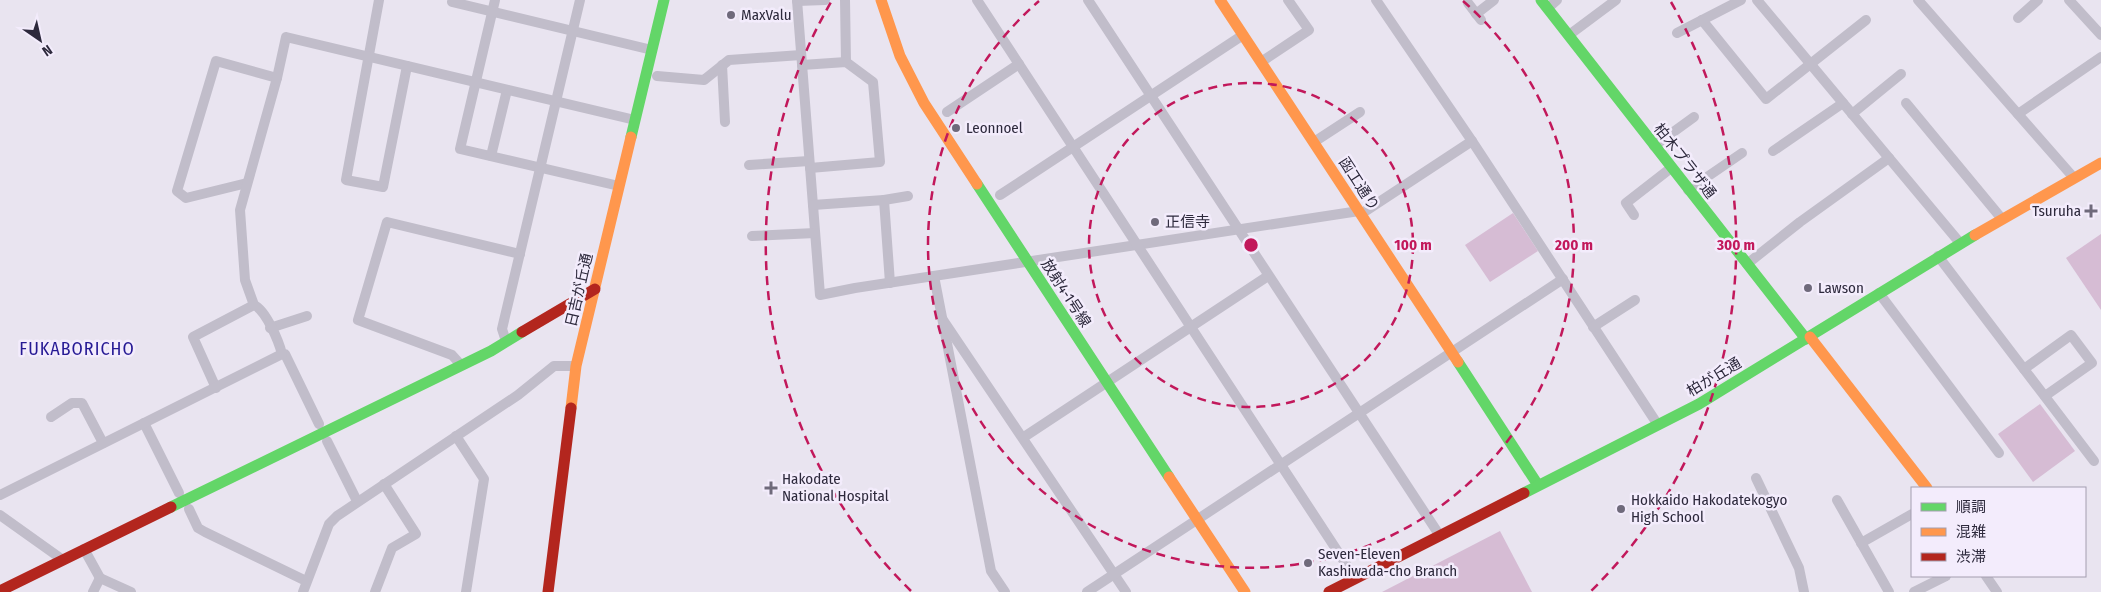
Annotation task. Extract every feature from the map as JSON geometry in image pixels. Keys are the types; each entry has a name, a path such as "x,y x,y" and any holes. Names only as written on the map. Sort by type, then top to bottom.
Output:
{"street":[{"path":"379,0 346,180 383,187 407,66"},
{"path":"495,0 460,149 619,186"},
{"path":"506,342 502,329 580,0"},
{"name":"日吉が丘通","path":"548,592 576,366 664,0"},
{"path":"825,0 797,1 820,295 1238,229 1360,213 1472,141"},
{"path":"845,0 846,62"},
{"name":"放射4-1号線","path":"881,0 896,47 924,103 1246,592"},
{"path":"977,0 1355,578"},
{"path":"1088,0 1440,536"},
{"name":"函工通り","path":"1220,0 1538,485"},
{"path":"1261,62 1309,30 1288,0"},
{"path":"1376,0 1472,141 1658,425"},
{"path":"1468,3 1479,17 1494,0"},
{"path":"1544,4 1557,0"},
{"path":"1569,35 1616,0"},
{"path":"1677,33 1741,0"},
{"path":"1757,0 1960,243"},
{"path":"1918,0 2074,178"},
{"path":"2018,18 2038,0"},
{"path":"2069,0 2101,35"},
{"path":"452,2 652,50"},
{"name":"柏木プラザ通","path":"1544,4 1688,190 1925,487"},
{"path":"1702,20 1766,99 1809,63 1866,20"},
{"path":"1000,195 1243,35"},
{"path":"254,305 245,280 240,210 277,78 286,37 635,120"},
{"path":"2018,114 2101,57"},
{"path":"657,76 704,80 729,60 802,60 846,62 873,82 880,162 749,165"},
{"path":"247,183 186,198 177,191 216,61 277,78"},
{"path":"947,112 1019,64"},
{"path":"722,65 725,122"},
{"path":"1852,114 1902,74"},
{"path":"491,156 507,90"},
{"path":"1906,103 2002,219"},
{"path":"1774,151 1843,104"},
{"path":"1314,142 1360,112"},
{"path":"1654,146 1694,118"},
{"path":"1688,190 1742,154"},
{"path":"1747,264 1800,222 1889,158"},
{"name":"柏が丘通","path":"1329,592 1699,404 1938,256 2101,162"},
{"path":"1634,215 1626,203 1671,168"},
{"path":"813,205 884,200 908,196"},
{"path":"884,200 890,283"},
{"path":"461,365 452,355 358,320 387,222 520,254"},
{"path":"752,236 815,233"},
{"path":"1938,256 2094,461"},
{"path":"934,276 992,571 1005,592"},
{"path":"1024,437 1268,276"},
{"path":"1087,592 1563,279"},
{"path":"0,591 461,365 506,342 576,298 595,290"},
{"path":"1879,293 2000,453"},
{"path":"1594,327 1634,300"},
{"path":"216,388 193,337 254,305 260,307 267,317 282,354 285,354 319,424"},
{"path":"270,328 307,316"},
{"path":"943,320 1024,437 1126,592"},
{"path":"2024,370 2071,335 2092,362 2045,396"},
{"path":"0,495 282,354"},
{"path":"303,592 330,524 356,501 518,395 554,366 576,366"},
{"path":"51,418 72,403 82,403 103,443"},
{"path":"144,423 179,493"},
{"path":"456,436 484,479 466,592"},
{"path":"327,441 356,501"},
{"path":"1756,478 1799,568 1804,592"},
{"path":"375,592 392,548 416,534 384,484"},
{"path":"1837,500 1889,592"},
{"path":"189,510 198,528 302,579"},
{"path":"0,515 63,560"},
{"path":"1861,543 1911,515"},
{"path":"84,549 100,578 131,592"},
{"path":"1914,592 1944,577"},
{"path":"1987,577 1997,592"},
{"path":"93,592 100,578"}],"shaded area":[{"path":"1513,213 1538,251 1490,282 1465,245"},
{"path":"2101,234 2101,310 2066,258"},
{"path":"2040,404 2075,451 2033,482 1998,434"},
{"path":"1500,531 1532,592 1382,592"}],"traffic: fast":[{"path":"631,137 664,0"},
{"path":"1541,0 1806,339"},
{"path":"977,184 1169,477"},
{"path":"1524,493 1699,404 1975,235"},
{"path":"171,507 491,351 522,332"},
{"path":"1458,362 1538,485"}],"traffic: slow":[{"path":"881,0 900,56 924,103 977,184"},
{"path":"1220,0 1458,362"},
{"path":"571,408 576,366 631,137"},
{"path":"1975,235 2101,163"},
{"path":"1810,337 1926,487"},
{"path":"1169,477 1245,592"}],"traffic: jam":[{"path":"522,332 595,289"},
{"path":"548,592 571,408"},
{"path":"1329,592 1524,493"},
{"path":"0,591 171,507"}],"place":[{"name":"MaxValu","path":"731,15"},
{"name":"Leonnoel","path":"956,128"},
{"name":"Tsuruha","path":"2091,211"},
{"name":"正信寺","path":"1155,222"},
{"name":"Lawson","path":"1808,288"},
{"name":"Hakodate National Hospital","path":"771,488"},
{"name":"Hokkaido Hakodatekogyo High School","path":"1621,509"},
{"name":"Seven-Eleven Kashiwada-cho Branch","path":"1308,563"}],"district":[{"name":"FUKABORICHO","path":"77,349"}]}
